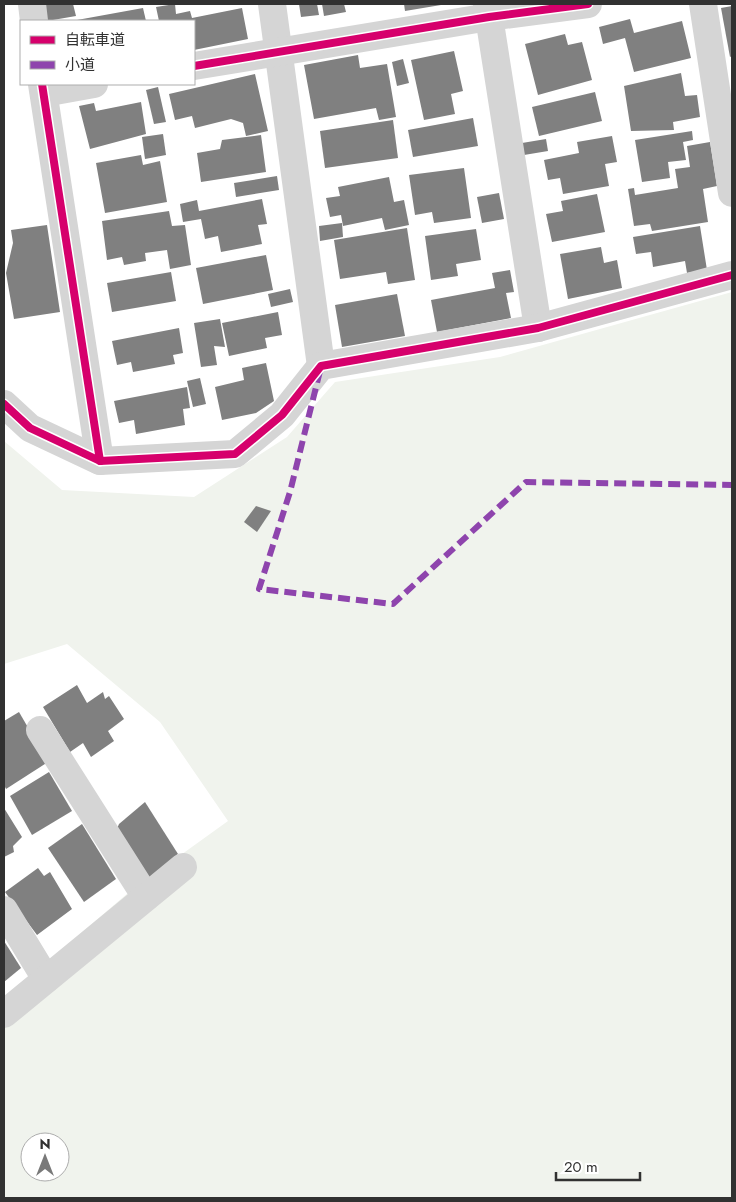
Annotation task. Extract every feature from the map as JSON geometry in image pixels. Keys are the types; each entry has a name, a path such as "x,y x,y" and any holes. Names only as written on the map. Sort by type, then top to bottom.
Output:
{"street":[{"path":"32,4 34,20"},
{"path":"272,4 321,366"},
{"path":"195,66 488,11 588,4"},
{"path":"704,4 732,193"},
{"path":"488,11 538,328"},
{"path":"81,85 43,88 100,461"},
{"path":"4,404 30,428 100,461 235,454 282,415 321,366 538,328 732,275"},
{"path":"40,730 146,897"},
{"path":"4,1014 183,867"},
{"path":"4,910 46,979"}],"shaded area":[{"path":"732,292 732,1198 4,1198 4,999 128,893 228,821 160,722 67,644 4,664 4,441 62,490 194,497 287,437 335,382 500,357"}],"building":[{"path":"44,4 73,4 76,16 47,20"},
{"path":"175,4 176,14 190,11 192,18 242,8 248,39 195,50 195,20 159,20 156,7"},
{"path":"299,4 317,4 319,15 301,17"},
{"path":"322,4 344,4 346,12 324,16"},
{"path":"404,4 441,4 441,5 405,11"},
{"path":"732,6 732,56 730,57 721,8"},
{"path":"143,8 146,20 77,20"},
{"path":"630,19 634,33 682,21 691,58 634,72 625,38 603,44 599,27"},
{"path":"565,34 568,45 582,42 592,80 538,95 525,44"},
{"path":"454,51 463,91 451,94 455,114 424,120 411,60"},
{"path":"358,55 360,68 387,64 396,117 379,120 376,108 314,119 304,65"},
{"path":"403,59 409,83 397,86 392,62"},
{"path":"681,73 685,96 697,95 700,117 673,122 674,130 631,131 624,86"},
{"path":"255,74 268,131 246,136 243,123 231,119 195,128 192,116 175,120 169,94"},
{"path":"158,87 166,122 154,124 146,90"},
{"path":"595,92 602,121 539,136 532,107"},
{"path":"141,102 146,134 90,149 79,106 94,103 96,111"},
{"path":"473,118 478,146 413,157 408,130"},
{"path":"393,120 398,158 325,168 320,131"},
{"path":"692,131 693,140 683,142 686,160 668,162 670,178 642,182 635,140"},
{"path":"163,134 166,155 145,159 142,137"},
{"path":"261,135 266,172 201,182 197,153 220,149 222,140"},
{"path":"612,136 617,162 605,164 609,186 563,194 560,178 548,180 544,160 579,153 577,142"},
{"path":"546,139 548,151 524,155 522,143"},
{"path":"710,142 717,186 703,189 708,222 652,231 650,224 634,226 628,189 634,188 635,195 678,188 675,169 690,167 687,146"},
{"path":"141,155 143,165 160,161 167,202 105,213 96,163"},
{"path":"464,168 471,218 434,223 432,212 415,215 409,175"},
{"path":"277,176 279,190 236,197 234,183"},
{"path":"389,177 394,202 404,200 409,225 385,230 382,218 343,226 341,215 330,217 326,198 340,196 338,187"},
{"path":"499,193 504,219 482,223 477,197"},
{"path":"597,194 605,232 552,242 546,214 563,211 561,201"},
{"path":"262,199 267,224 258,225 262,244 221,252 218,236 205,239 201,219 183,222 180,204 197,200 199,211"},
{"path":"169,211 172,226 185,225 191,265 170,269 167,250 145,253 146,261 124,265 122,257 107,260 102,221"},
{"path":"342,223 343,237 320,241 319,226"},
{"path":"47,225 60,312 14,319 6,273 13,243 11,230"},
{"path":"700,226 707,270 687,273 685,261 653,267 651,252 636,254 633,237"},
{"path":"407,228 415,280 388,284 386,272 340,279 334,240"},
{"path":"476,229 481,260 456,264 458,276 431,280 425,236"},
{"path":"601,247 604,263 617,260 622,288 568,299 560,254"},
{"path":"266,255 273,290 203,304 196,268"},
{"path":"510,270 514,292 506,293 511,318 437,332 431,300 495,288 492,273"},
{"path":"171,272 176,301 112,312 107,283"},
{"path":"290,289 293,302 271,307 268,294"},
{"path":"397,294 405,336 342,347 335,305"},
{"path":"278,312 282,335 265,338 267,348 229,356 222,323"},
{"path":"220,319 225,347 214,346 217,365 201,367 194,323"},
{"path":"179,328 183,353 173,355 175,364 133,372 131,362 117,365 112,341"},
{"path":"266,363 274,401 256,413 222,420 215,387 244,380 242,368"},
{"path":"200,378 206,404 193,407 187,381"},
{"path":"187,387 190,408 183,409 185,425 136,434 134,420 119,423 114,401"},
{"path":"256,506 271,511 257,532 244,522"},
{"path":"77,685 87,703 103,692 105,699 109,696 124,719 108,731 114,741 91,757 83,743 70,752 43,707"},
{"path":"19,712 48,762 6,789 4,785 4,721"},
{"path":"49,772 72,811 32,835 10,796"},
{"path":"145,802 178,854 149,878 116,831 119,824"},
{"path":"4,808 22,837 13,846 14,852 4,857"},
{"path":"82,824 116,879 84,902 48,848"},
{"path":"38,868 44,876 50,872 72,909 37,935 5,892"},
{"path":"4,941 21,968 4,982"}],"marked path":[{"path":"320,371 290,492 259,589 393,604 526,482 732,485"}],"cycle path":[{"path":"195,66 489,17 588,4"},
{"path":"42,85 100,461"},
{"path":"4,404 30,428 100,461 235,454 282,415 321,366 538,328 732,275"}]}
